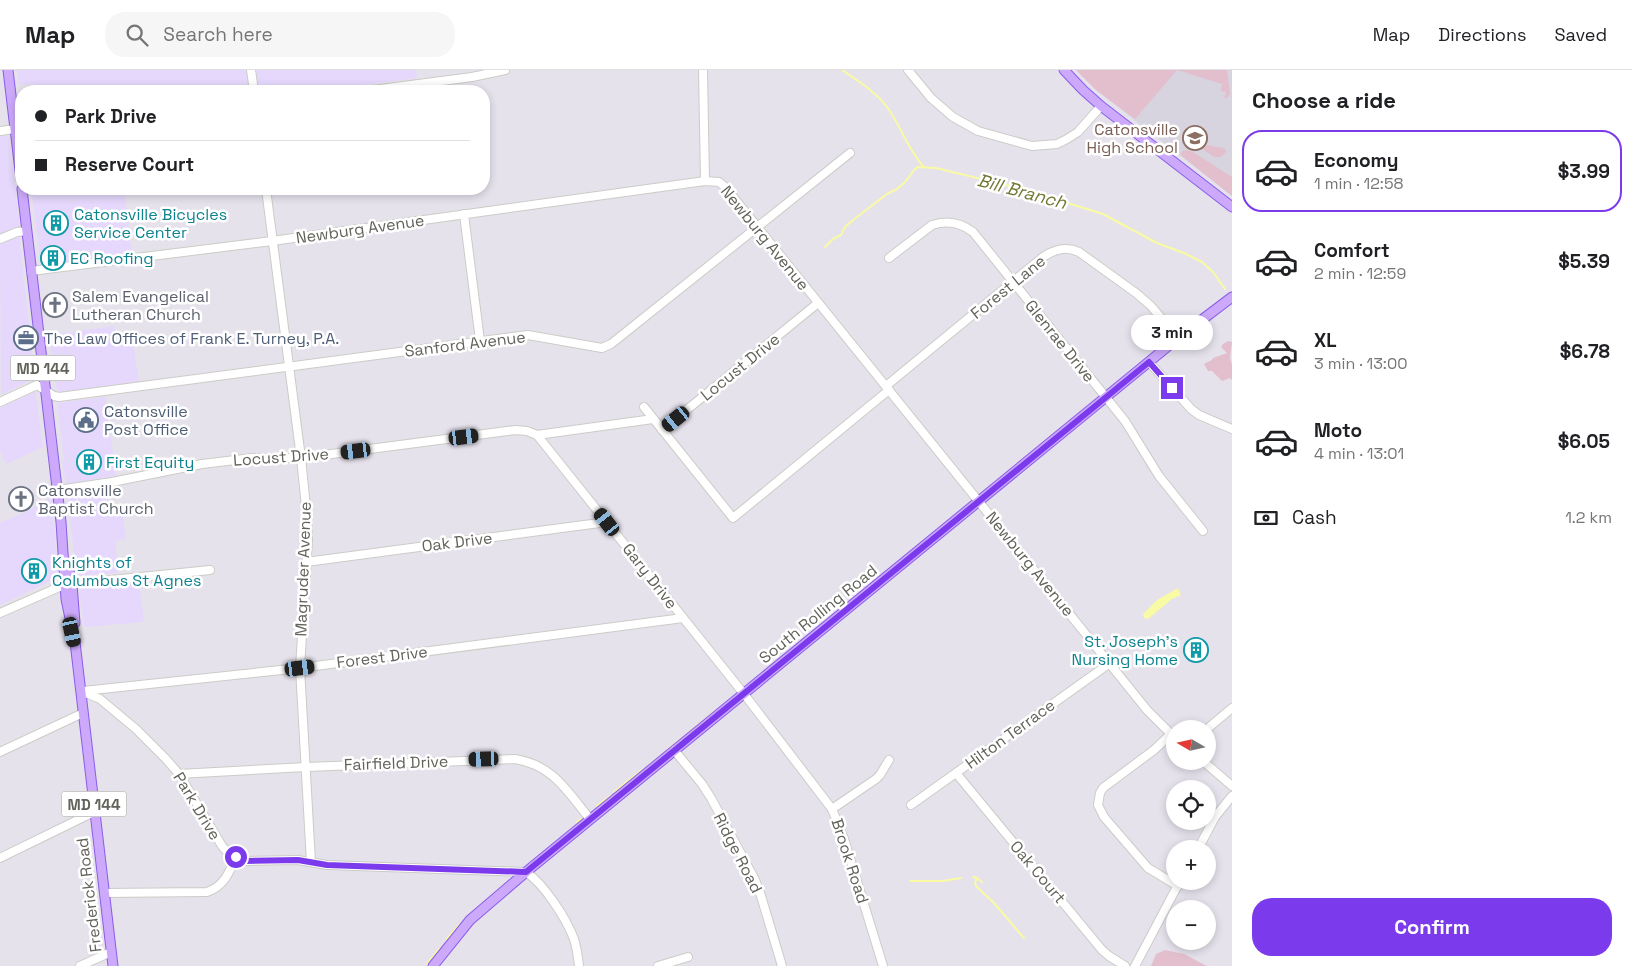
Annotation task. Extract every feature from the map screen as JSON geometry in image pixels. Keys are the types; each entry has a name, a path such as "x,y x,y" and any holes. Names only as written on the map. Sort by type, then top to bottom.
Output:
{"main road":[{"path":"8,70 15,115"},
{"path":"1064,70 1101,106 1232,207"},
{"name":"Frederick Road","path":"23,195 58,490 68,585 68,609 84,713 113,966"},
{"name":"South Rolling Road","path":"433,966 470,920 526,872 1178,338 1232,297"}],"street":[{"path":"251,70 253,85"},
{"path":"411,85 472,77 505,70"},
{"path":"703,70 705,181"},
{"path":"908,70 940,108 953,117 978,131 1032,146 1057,144 1067,139 1078,132 1101,106"},
{"path":"0,131 15,134"},
{"name":"Sanford Avenue","path":"0,402 37,385 54,396 59,397 528,335 598,348 606,347 850,153"},
{"name":"Newburg Avenue","path":"32,271 272,241 705,181 719,182 888,388 1147,710 1166,729"},
{"name":"Magruder Avenue","path":"267,195 307,517 300,668 311,862"},
{"path":"464,214 480,341"},
{"name":"Glenrae Drive","path":"889,258 932,225 939,222 957,223 965,226 972,232 1106,397 1130,429 1159,476 1203,531"},
{"path":"0,239 27,231"},
{"name":"Forest Lane","path":"662,430 733,518 1051,251 1066,248 1079,252 1136,293 1157,312 1178,338"},
{"name":"Locust Drive","path":"662,430 818,303"},
{"path":"1149,362 1190,409 1198,415 1232,429"},
{"path":"644,407 662,430"},
{"name":"Locust Drive","path":"58,490 112,482 202,464 252,458 301,458 515,430 537,435 653,419"},
{"name":"Gary Drive","path":"537,435 744,694"},
{"name":"Oak Drive","path":"306,562 607,522"},
{"path":"0,613 68,585 210,570"},
{"name":"Forest Drive","path":"80,691 300,668 683,618"},
{"name":"Hilton Terrace","path":"911,805 1110,662"},
{"name":"Park Drive","path":"80,691 100,699 152,744 179,774 215,837 228,853 236,857"},
{"name":"Brook Road","path":"744,694 832,810 844,839 883,966"},
{"path":"1216,721 1232,708"},
{"path":"0,752 84,713"},
{"path":"1166,741 1104,788 1100,793 1098,805 1104,817 1148,868 1166,877"},
{"name":"Ridge Road","path":"674,750 711,798 754,880 761,896 782,966"},
{"name":"Fairfield Drive","path":"179,774 503,758 526,760 548,771 590,819"},
{"path":"832,810 876,779 889,760"},
{"path":"1213,770 1232,786"},
{"name":"Oak Court","path":"956,773 1102,950 1125,966"},
{"path":"1203,840 1215,817 1232,796"},
{"path":"0,858 94,812"},
{"path":"104,893 207,892 214,889 225,879 236,857 245,861 278,860 327,865 526,872 532,876 556,904 574,939 579,966"},
{"path":"1135,966 1176,890"},
{"path":"80,966 111,952"},
{"path":"658,966 688,957"}],"shaded area":[{"path":"17,70 416,70 417,78 363,85 19,85"},
{"name":"Catonsville High School","path":"1076,70 1232,70 1232,196 1096,90"},
{"path":"1076,70 1177,70 1135,119 1096,90"},
{"path":"1177,70 1227,70 1230,94 1227,98 1224,98 1226,92 1221,91 1222,84"},
{"path":"0,135 7,136 9,140 20,227 0,236"},
{"path":"1201,144 1223,148 1226,152 1221,157 1214,157 1201,148"},
{"path":"1184,150 1191,151 1232,177 1232,196 1182,156 1180,154"},
{"path":"32,195 125,195 132,253 41,265"},
{"path":"19,236 35,378 1,395 0,243"},
{"path":"114,326 117,345 133,343 139,382 58,391 49,335"},
{"path":"1228,341 1232,342 1230,358 1232,380 1230,378 1222,381 1212,371 1208,371 1204,364 1213,358 1227,353 1221,347"},
{"path":"34,392 36,394 43,447 6,464 0,451 0,408"},
{"path":"105,397 116,476 66,484 62,461 78,458 64,460 57,403"},
{"path":"99,486 114,509 122,508 126,539 115,541 118,573 80,576 76,571 67,492"},
{"path":"51,497 59,577 0,605 0,523 26,512"},
{"path":"139,582 144,622 84,627 79,591 83,587"},
{"path":"1178,588 1181,595 1172,599 1148,619 1144,618 1143,614 1157,600"},
{"path":"1165,950 1184,954 1207,966 1151,966 1156,954"}],"waterway":[{"path":"842,70 878,96 892,114 913,153 924,167"},
{"name":"Bill Branch","path":"825,247 833,239 841,235 845,227 853,220 887,194 897,189 915,169 918,167 936,168 1026,190 1103,214 1157,243 1202,262 1213,272 1225,289"},
{"path":"688,733 715,711"},
{"path":"668,749 682,738"},
{"path":"614,792 642,770"},
{"path":"597,806 610,796"},
{"path":"577,822 581,819"},
{"path":"973,877 982,882"},
{"path":"910,881 943,881 961,878"},
{"path":"977,878 976,886 994,903 1024,938"},
{"path":"447,939 459,925"},
{"path":"427,964 439,949"}],"place":[{"name":"Catonsville High School","path":"1195,138"},
{"name":"Catonsville Bicycles Service Center","path":"56,223"},
{"name":"EC Roofing","path":"53,258"},
{"name":"Salem Evangelical Lutheran Church","path":"55,305"},
{"name":"The Law Offices of Frank E. Turney, P.A.","path":"26,338"},
{"name":"Catonsville Post Office","path":"86,420"},
{"name":"First Equity","path":"89,462"},
{"name":"Catonsville Baptist Church","path":"21,499"},
{"name":"Knights of Columbus St Agnes","path":"34,571"},
{"name":"St. Joseph's Nursing Home","path":"1196,650"}],"route":[{"path":"236,857 245,861 298,860 327,865 526,872 1149,362 1172,388"}]}
